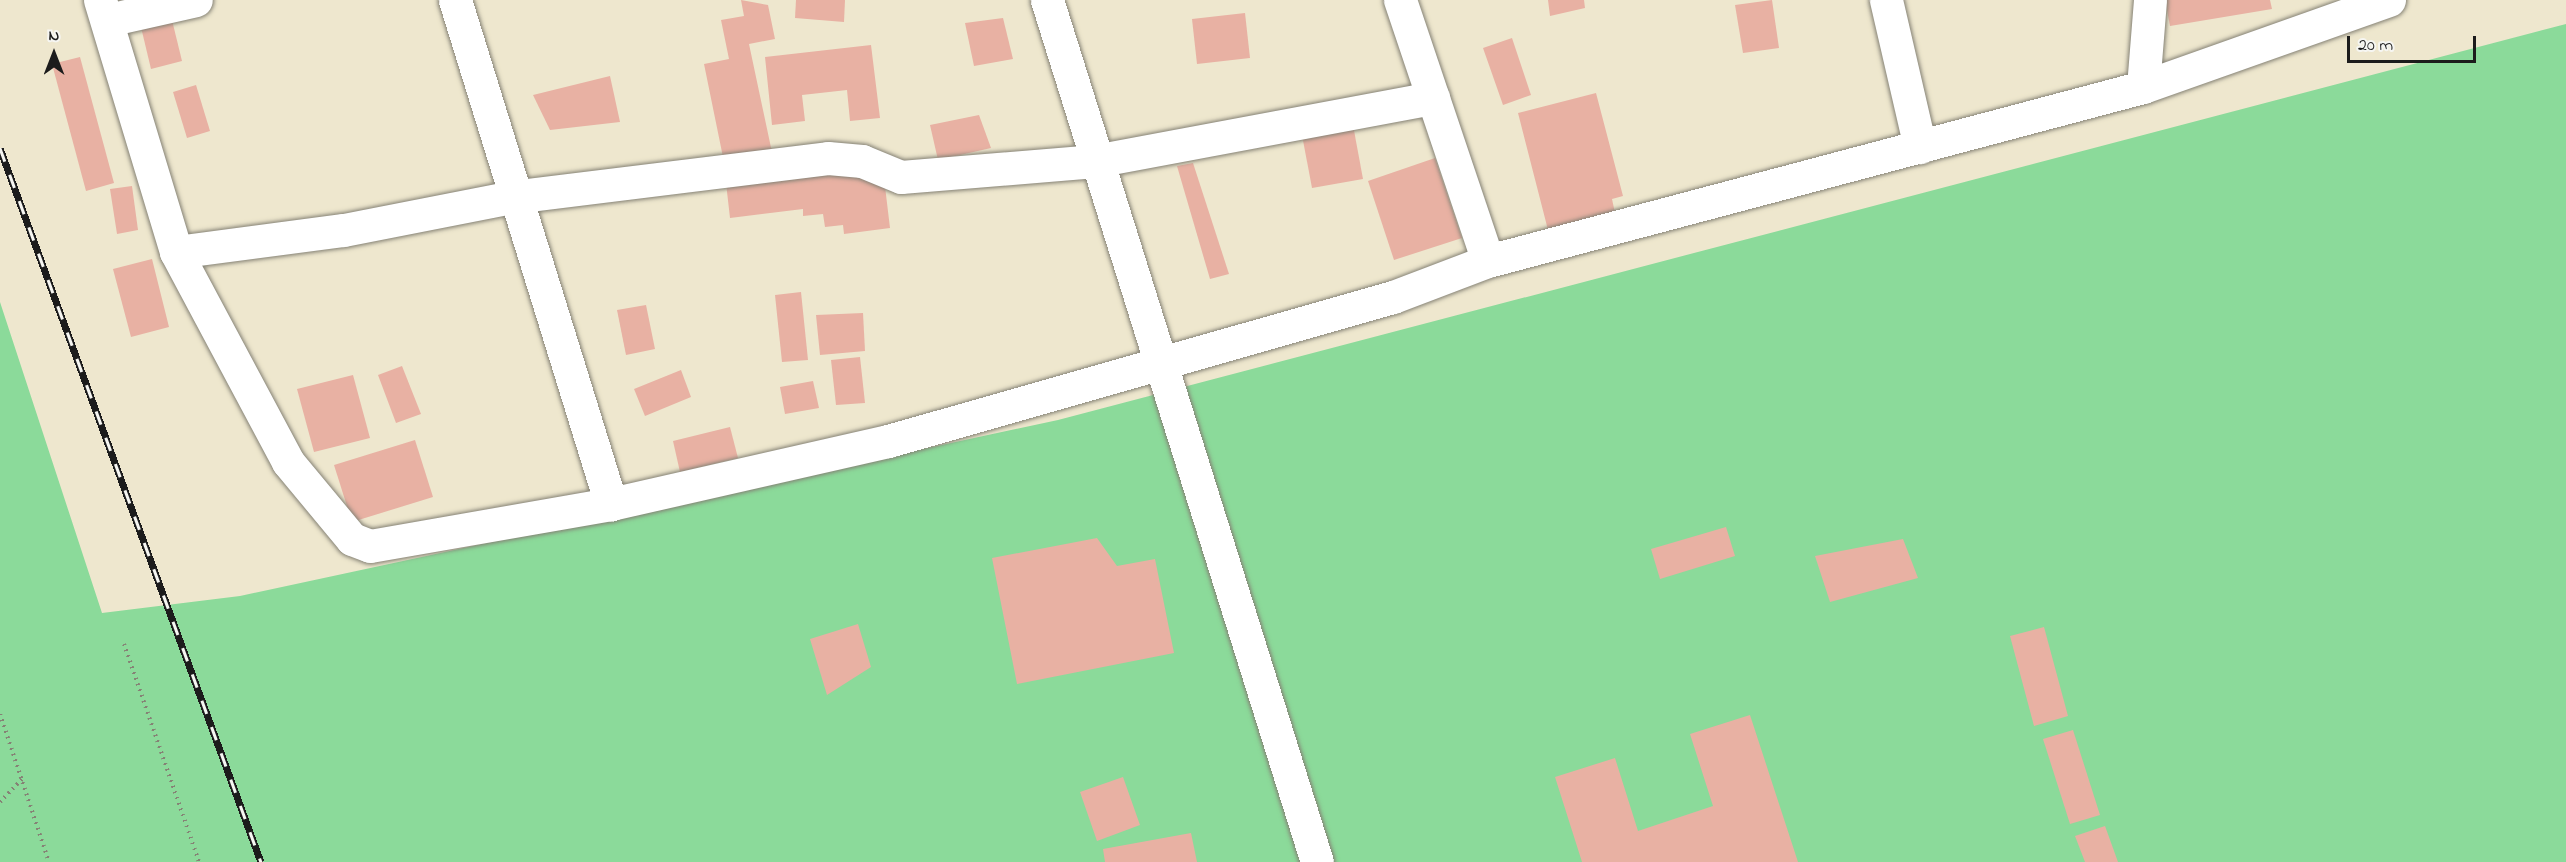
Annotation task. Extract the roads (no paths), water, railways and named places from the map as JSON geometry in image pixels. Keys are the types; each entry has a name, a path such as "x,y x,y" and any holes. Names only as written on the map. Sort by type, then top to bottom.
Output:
{"street":[{"path":"196,0 104,10 176,252 288,462 360,544 380,545 611,504 888,441 1393,297 1488,261 2143,87 2389,0"},
{"path":"455,0 512,197 611,504"},
{"path":"1047,0 1095,161 1317,862"},
{"path":"1400,0 1488,261"},
{"path":"1886,0 1920,147"},
{"path":"2143,87 2150,0"},
{"path":"176,252 344,230 512,197 843,157 901,177 1095,161 1433,98"}],"railway":[{"path":"0,148 261,862"}]}
